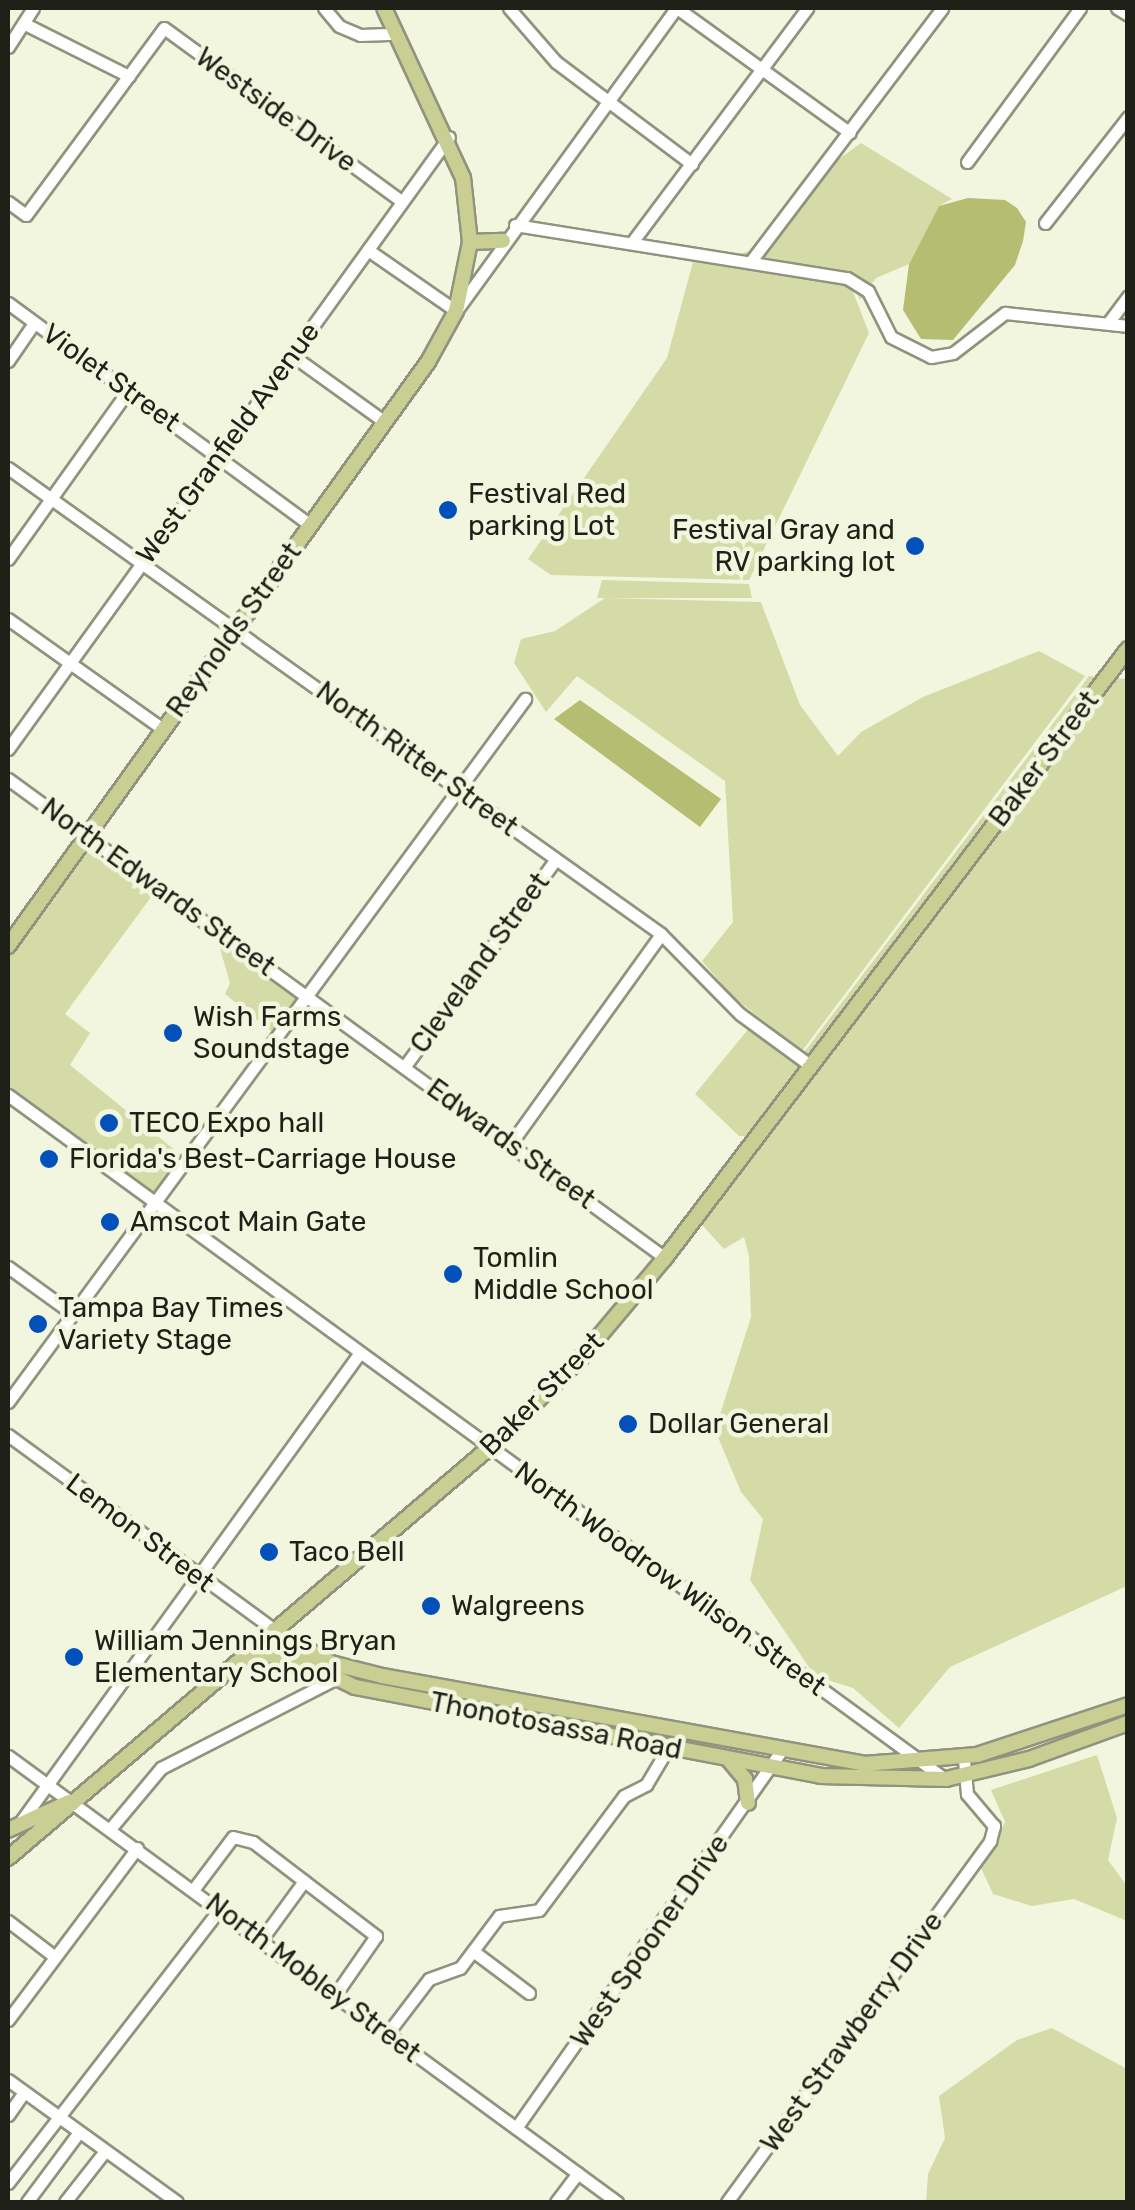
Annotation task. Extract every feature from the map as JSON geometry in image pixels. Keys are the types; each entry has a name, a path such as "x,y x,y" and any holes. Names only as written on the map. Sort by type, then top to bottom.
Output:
{"main road":[{"name":"Reynolds Street","path":"9,941 385,422 456,311 470,242 463,176 449,137 384,8"},
{"path":"470,242 503,242"},
{"name":"Baker Street","path":"8,1858 488,1448 581,1358 665,1258 1128,649"},
{"name":"Thonotosassa Road","path":"274,1630 321,1660 367,1672 780,1752 864,1764 922,1763 964,1757 1128,1705"},
{"name":"Thonotosassa Road","path":"274,1630 302,1660 333,1680 668,1748 852,1780 946,1779 966,1775 1128,1723"},
{"path":"236,1664 268,1655 302,1660"},
{"path":"321,1660 333,1680 367,1672"},
{"path":"729,1759 744,1779 748,1803"},
{"path":"13,1827 70,1802"}],"street":[{"path":"9,42 27,25 33,8"},
{"path":"324,8 339,26 360,34 396,34"},
{"path":"509,8 556,62 692,164"},
{"path":"677,8 850,132"},
{"name":"Reynolds Street","path":"456,311 515,225 677,8"},
{"path":"633,241 808,8"},
{"path":"752,261 942,8"},
{"path":"967,162 1080,8"},
{"path":"1117,8 1128,15"},
{"path":"27,25 129,76"},
{"name":"Westside Drive","path":"8,202 26,215 164,28 401,202"},
{"path":"1045,223 1128,117"},
{"name":"West Granfield Avenue","path":"8,749 449,137"},
{"path":"515,225 633,241 859,282 891,337 931,357 953,354 1005,313 1128,326"},
{"path":"368,250 456,311"},
{"path":"1108,322 1128,296"},
{"name":"Violet Street","path":"8,303 310,525"},
{"path":"8,361 34,323"},
{"path":"293,356 385,422"},
{"path":"8,558 128,391"},
{"name":"North Ritter Street","path":"8,468 140,564 235,626 661,934 740,1014 811,1066"},
{"path":"8,619 163,730"},
{"path":"8,1402 456,786 525,699"},
{"name":"North Edwards Street","path":"8,778 405,1066"},
{"name":"Cleveland Street","path":"405,1066 554,860"},
{"path":"511,1143 661,934"},
{"name":"Edwards Street","path":"405,1066 665,1258"},
{"name":"North Woodrow Wilson Street","path":"8,1095 946,1779"},
{"path":"8,1266 73,1314"},
{"path":"13,1827 359,1354"},
{"name":"Lemon Street","path":"8,1435 274,1630"},
{"path":"110,1829 173,1760 333,1680"},
{"path":"387,2034 430,1979 454,1974 502,1914 539,1910 624,1796 646,1786 668,1748"},
{"name":"West Spooner Drive","path":"516,2128 748,1803 780,1752"},
{"name":"North Mobley Street","path":"8,1756 617,2202"},
{"path":"964,1757 966,1775"},
{"name":"West Strawberry Drive","path":"727,2202 976,1861 994,1826 967,1794 966,1775"},
{"path":"193,1890 233,1837 252,1842 376,1936 335,1995"},
{"path":"8,2020 137,1848"},
{"path":"261,1940 304,1881"},
{"path":"8,2183 220,1909"},
{"path":"8,1921 55,1957"},
{"path":"472,1951 529,1992"},
{"path":"8,2080 176,2202"},
{"path":"8,2116 24,2092"},
{"path":"26,2202 80,2132"},
{"path":"65,2202 105,2151"},
{"path":"556,2202 578,2173"}],"shaded area":[{"path":"861,143 952,199 939,206 909,264 876,278 860,300 854,284 714,261 757,249 817,175"},
{"path":"968,198 1005,200 1017,208 1026,222 1015,265 953,340 921,339 903,310 909,264 939,206"},
{"path":"693,262 850,284 869,333 749,580 551,575 528,559 667,358"},
{"path":"602,580 749,584 752,598 597,598"},
{"path":"605,598 761,602 800,705 838,756 861,732 923,697 1039,651 1085,676 802,1051 732,996 702,961 733,922 725,781 577,676 546,712 514,663 521,639 555,631"},
{"path":"1089,676 1100,677 809,1060 802,1055"},
{"path":"1112,678 1127,679 1127,1586 950,1667 899,1728 853,1688 815,1676 750,1580 763,1519 741,1492 715,1430 751,1317 749,1256 744,1237 724,1249 702,1225"},
{"path":"580,700 721,799 700,827 554,719"},
{"path":"83,850 154,893 65,1014 90,1033 70,1065 181,1155 153,1194 8,1087 8,954"},
{"path":"217,938 297,998 272,1032 225,994 230,983"},
{"path":"750,1027 804,1067 749,1136 739,1136 695,1094"},
{"path":"376,1685 413,1688 531,1713 530,1714"},
{"path":"569,1721 699,1741 745,1755 596,1729"},
{"path":"1097,1755 1117,1818 1108,1860 1127,1886 1127,1921 1074,1899 1032,1906 993,1894 981,1868 1005,1822 991,1790"},
{"path":"1052,2028 1127,2069 1127,2202 926,2202 928,2174 945,2138 939,2096 1017,2040"}],"place":[{"name":"Festival Red parking Lot","path":"448,510"},
{"name":"Festival Gray and RV parking lot","path":"915,546"},
{"name":"Wish Farms Soundstage","path":"173,1033"},
{"name":"TECO Expo hall","path":"109,1123"},
{"name":"Florida's Best-Carriage House","path":"49,1159"},
{"name":"Amscot Main Gate","path":"110,1222"},
{"name":"Tomlin Middle School","path":"453,1274"},
{"name":"Tampa Bay Times Variety Stage","path":"38,1324"},
{"name":"Dollar General","path":"628,1424"},
{"name":"Taco Bell","path":"269,1552"},
{"name":"Walgreens","path":"431,1606"},
{"name":"William Jennings Bryan Elementary School","path":"74,1657"}]}
